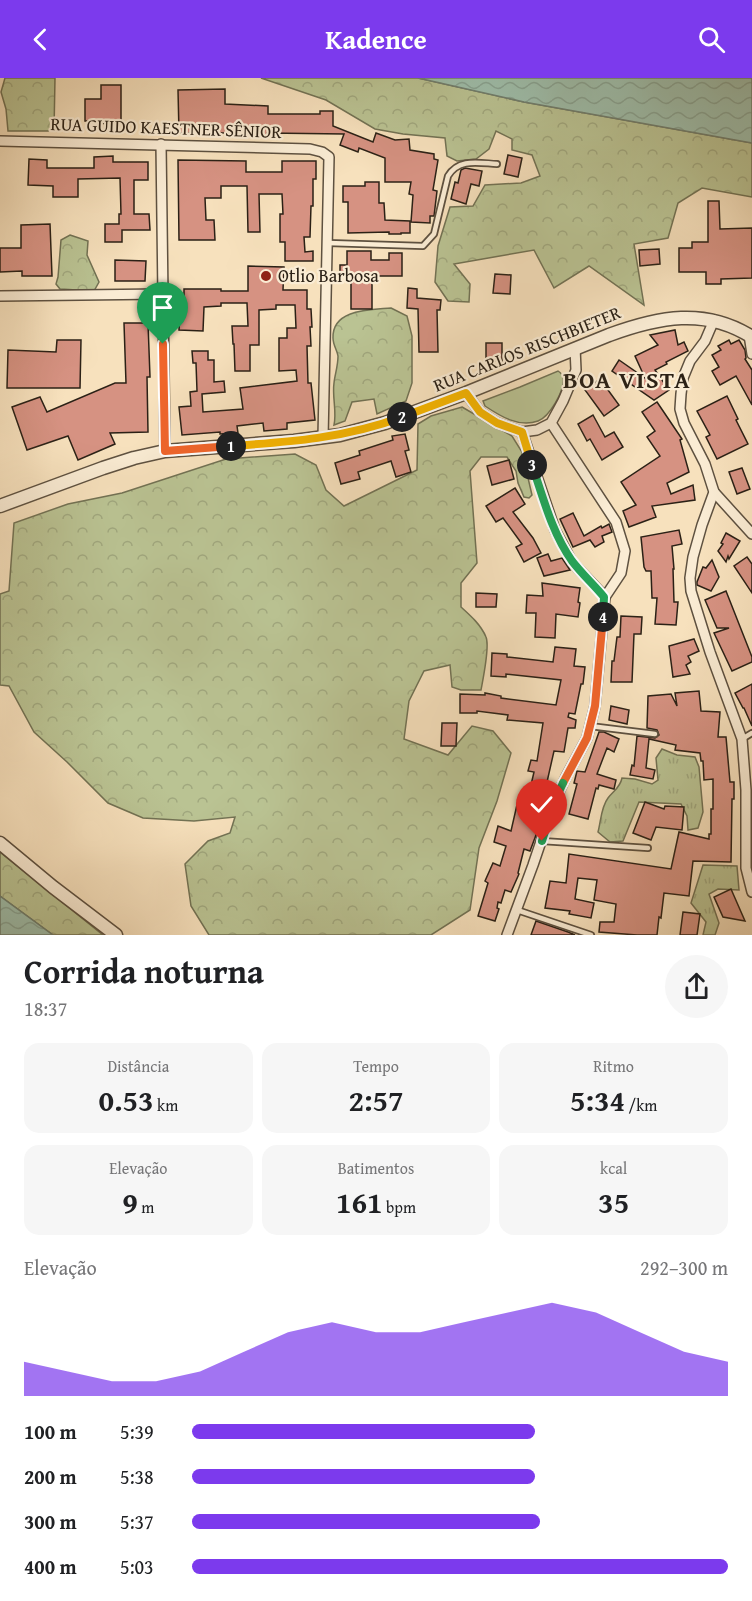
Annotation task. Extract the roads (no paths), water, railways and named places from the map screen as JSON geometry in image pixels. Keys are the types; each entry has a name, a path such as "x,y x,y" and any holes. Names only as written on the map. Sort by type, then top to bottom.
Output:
{"street":[{"name":"RUA GUIDO KAESTNER SÊNIOR","path":"0,141 310,149 322,152 329,157 328,243"},
{"path":"161,144 165,451"},
{"path":"323,438 328,243"},
{"path":"0,296 162,294"},
{"name":"RUA CARLOS RISCHBIETER","path":"0,506 103,468 165,451 323,438 385,423 632,326 660,319 693,317 714,320 750,336"},
{"path":"714,320 705,341 690,361 684,378 680,409 684,423 705,465 714,492 752,534"},
{"path":"750,336 752,354"},
{"path":"466,393 480,412 497,423 522,432 537,430 551,423 563,401 576,370 575,348"},
{"path":"507,935 555,800 587,738 595,706 604,597 621,573 625,551 616,522 551,423"},
{"path":"522,432 555,530 572,562 604,597"},
{"path":"714,492 693,557 691,591 748,758 746,790 749,840 746,868 752,892"},
{"path":"0,843 116,935"}],"lane":[{"path":"328,243 423,246 434,234 448,176 453,169 464,163 497,164"},
{"path":"590,726 655,734"},
{"path":"742,738 752,734"},
{"path":"542,841 648,848"},
{"path":"517,910 591,935"}],"water":[{"path":"418,78 752,78 752,143 524,102"},
{"path":"0,896 53,935 0,935"}],"place":[{"name":"Otlio Barbosa","path":"266,276"}],"district":[{"name":"BOA VISTA","path":"627,380"}]}
